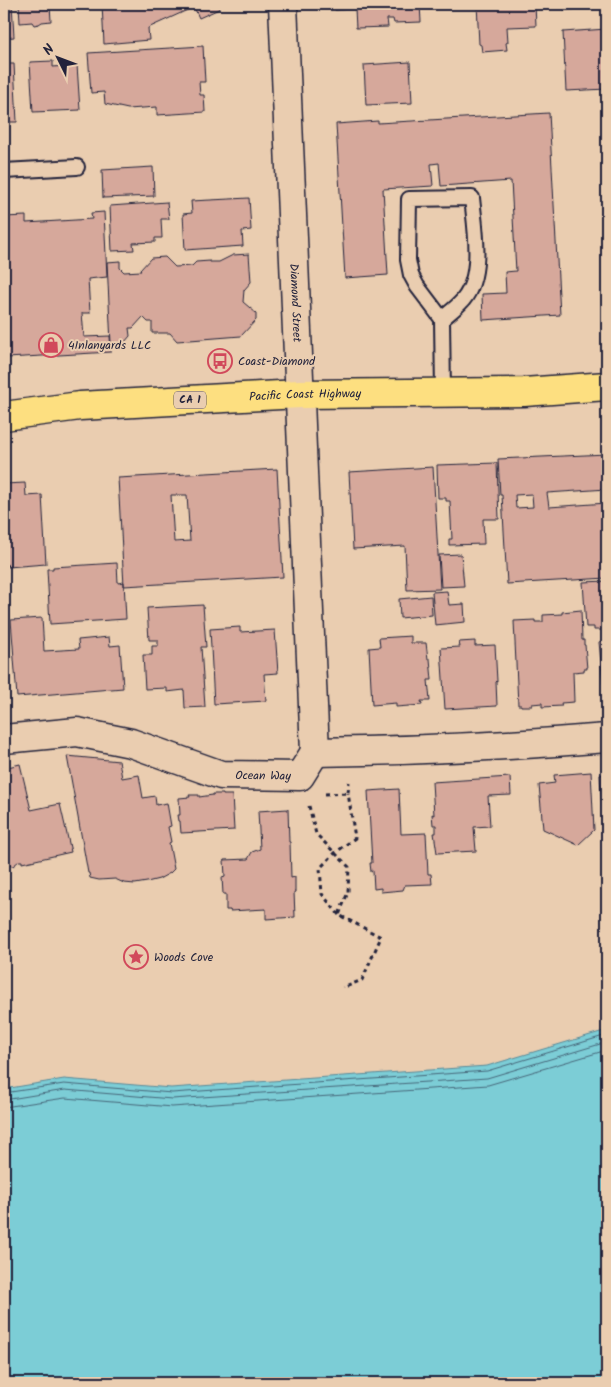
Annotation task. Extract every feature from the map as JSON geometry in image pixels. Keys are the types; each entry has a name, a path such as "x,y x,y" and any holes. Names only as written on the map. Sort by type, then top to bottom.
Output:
{"highway":[{"name":"Pacific Coast Highway","path":"4,416 80,406 300,394 524,392 607,386"}],"street":[{"name":"Diamond Street","path":"283,4 315,752"},
{"name":"Ocean Way","path":"4,739 76,732 131,743 220,775 300,776 315,752"},
{"path":"315,752 422,750 607,738"}],"lane":[{"path":"4,171 77,167"},
{"path":"442,319 463,300 471,285 475,271 476,240 472,198 409,199 408,260 411,275 422,294 442,319 443,393"}],"path":[{"path":"343,988 362,980 381,937 339,915 322,894 320,868 335,853 355,838 348,793"},
{"path":"309,805 316,834 349,867 348,892 339,915"}],"water":[{"path":"607,1030 607,1383 4,1383 4,1089 64,1079 171,1088 487,1066"}],"building":[{"path":"4,4 12,4 14,37 4,38"},
{"path":"19,4 74,4 50,5 51,21 34,25 32,22 20,23"},
{"path":"102,4 217,4 219,9 199,18 194,7 148,28 149,40 104,44"},
{"path":"335,4 420,4 421,22 394,23 393,19 387,19 388,27 356,28 355,9 335,10"},
{"path":"477,4 535,4 536,26 507,27 507,50 482,52 481,45 479,44"},
{"path":"564,4 607,4 607,8 564,10"},
{"path":"607,29 607,89 566,91 563,32"},
{"path":"203,46 205,82 199,82 200,95 204,95 205,112 157,115 157,107 128,109 105,104 104,92 91,93 88,53"},
{"path":"53,61 53,67 77,65 80,110 33,112 30,62"},
{"path":"410,62 412,103 366,105 364,65"},
{"path":"4,64 14,64 17,122 4,122"},
{"path":"549,113 560,315 483,320 482,294 506,293 505,272 516,271 511,181 441,186 439,163 431,164 433,186 383,189 388,275 345,278 336,124"},
{"path":"153,167 154,196 103,198 102,170"},
{"path":"249,198 251,230 242,231 243,246 185,250 183,214 192,213 191,201"},
{"path":"167,202 169,219 161,219 162,238 155,238 155,242 133,243 134,250 112,251 110,206"},
{"path":"104,212 107,277 88,279 90,313 82,313 84,337 110,336 111,352 7,358 4,340 4,217 26,216 26,223 92,219 91,213"},
{"path":"249,254 251,282 244,290 243,302 256,313 256,320 241,336 177,341 170,333 152,333 152,322 148,322 143,317 133,328 129,328 130,336 124,343 111,344 107,262 120,261 120,268 124,272 141,271 151,258 165,257 175,267 192,266 196,262 219,262 233,255"},
{"path":"607,454 607,489 547,493 549,507 607,503 607,578 507,584 498,459","holes":["532,494 533,507 516,508 515,495"]},
{"path":"497,463 499,519 483,519 484,544 449,545 449,539 452,539 450,501 446,501 446,498 438,498 437,465"},
{"path":"433,467 440,589 407,590 405,546 353,549 349,472"},
{"path":"277,469 283,577 124,586 118,478","holes":["171,495 187,495 190,541 174,542"]},
{"path":"25,483 26,496 42,495 46,564 8,567 7,564 4,564 4,484"},
{"path":"461,554 464,586 441,587 439,555"},
{"path":"117,563 118,583 124,582 126,619 50,624 47,569"},
{"path":"607,581 607,684 603,684 599,642 603,640 603,630 594,630 594,627 586,627 583,582"},
{"path":"447,591 449,605 464,604 465,622 435,625 432,592"},
{"path":"431,596 432,615 400,618 399,599"},
{"path":"203,605 206,647 201,647 205,707 185,708 184,690 167,692 167,688 145,689 143,655 152,655 152,646 158,646 158,640 149,640 147,608"},
{"path":"581,610 582,640 584,640 585,645 587,669 573,672 574,702 561,703 562,706 542,707 542,703 532,704 532,706 518,705 514,621 535,620 535,622 543,622 543,615"},
{"path":"42,618 44,651 79,649 78,640 109,637 110,646 120,645 123,688 17,697 11,620"},
{"path":"240,627 240,632 275,630 278,673 264,674 266,701 214,704 210,629"},
{"path":"411,636 411,643 426,643 432,680 428,680 430,701 421,701 422,705 396,707 396,703 372,705 369,648 380,647 379,638"},
{"path":"475,641 475,646 495,645 497,706 445,709 441,648 460,647 459,642"},
{"path":"67,756 119,761 122,778 139,775 143,798 155,796 156,805 167,803 171,826 168,827 171,842 169,843 174,869 170,873 159,879 135,884 124,883 115,879 99,880 90,878"},
{"path":"20,764 31,810 60,804 71,852 22,863 22,861 19,861 13,866 4,865 4,768"},
{"path":"591,772 594,830 578,845 543,829 539,785 555,783 554,775"},
{"path":"607,774 607,838 603,829 600,775"},
{"path":"510,777 511,795 488,796 490,826 474,827 476,851 437,853 434,833 436,833 436,825 433,825 432,814 434,815 432,782"},
{"path":"399,789 401,834 426,833 428,874 431,874 432,884 405,885 403,890 381,892 381,888 374,889 373,871 371,872 368,791"},
{"path":"213,794 232,795 234,830 181,833 178,815 180,815 179,798 190,797 189,795 199,795 199,797"},
{"path":"288,809 291,878 295,877 295,917 266,919 266,909 226,910 226,894 223,894 222,877 225,876 224,860 248,859 252,852 260,849 258,811"}],"place":[{"name":"4Inlanyards LLC","path":"51,345"},
{"name":"Coast-Diamond","path":"220,361"},
{"name":"Woods Cove","path":"136,957"}]}
